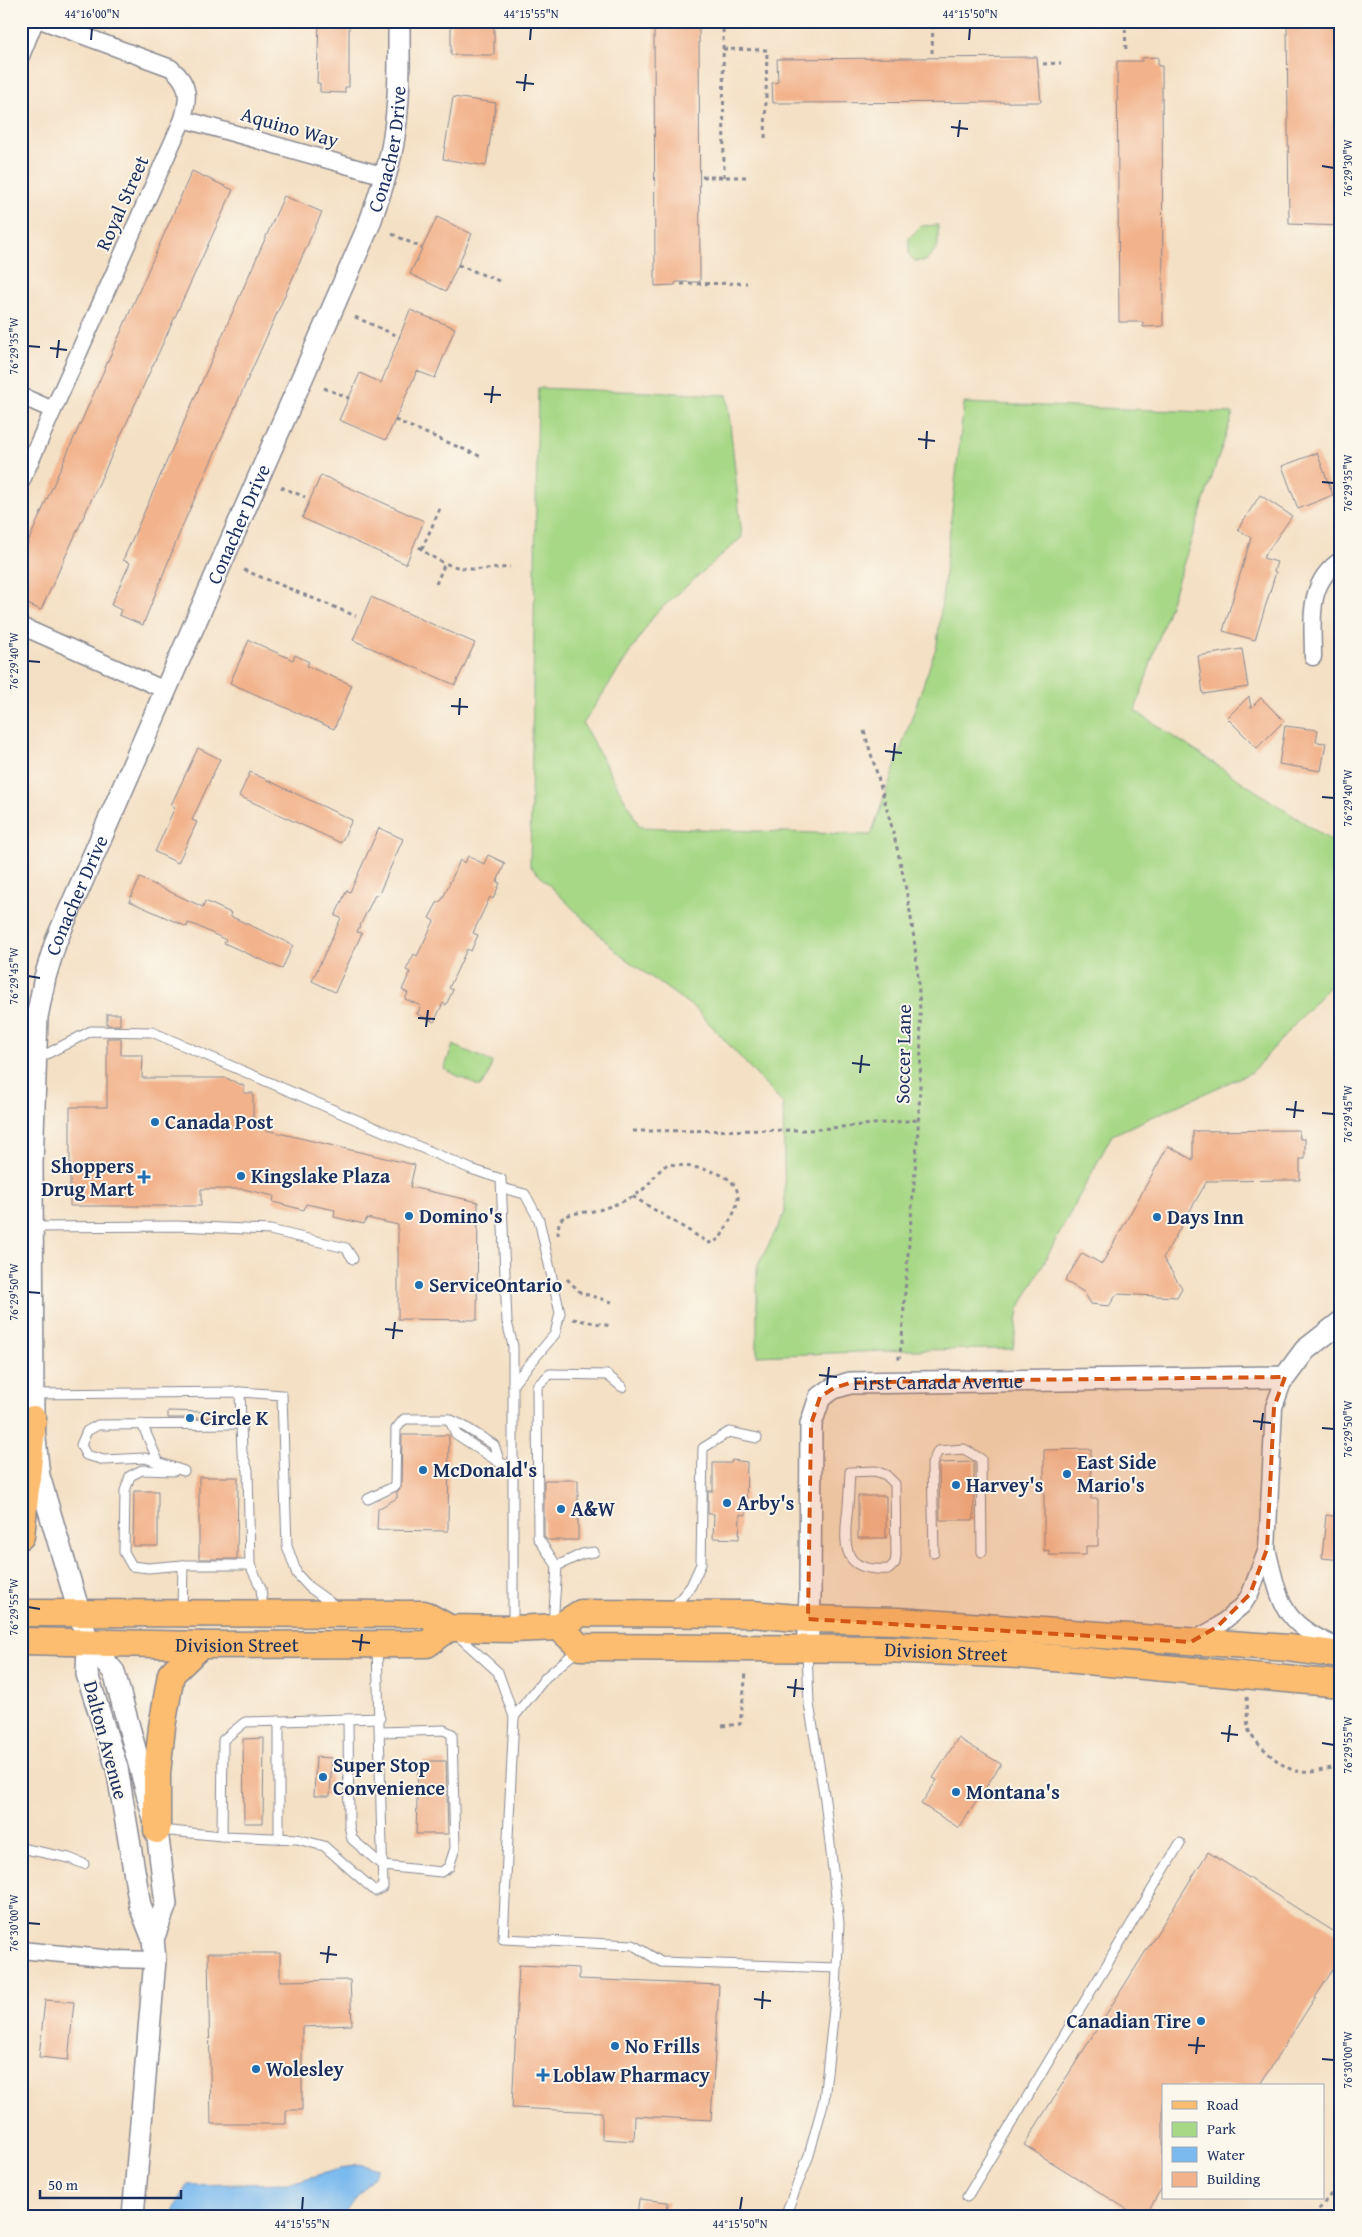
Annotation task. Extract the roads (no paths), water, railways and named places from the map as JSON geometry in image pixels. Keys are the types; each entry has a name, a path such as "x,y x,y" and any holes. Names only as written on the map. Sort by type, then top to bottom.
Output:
{"main road":[{"path":"21,1536 29,1392"},
{"name":"Division Street","path":"21,1613 424,1614 449,1628 513,1629 556,1627 581,1612 752,1614 808,1619 899,1622 1341,1654"},
{"path":"556,1627 580,1647"},
{"name":"Division Street","path":"21,1641 201,1645 427,1644 449,1628"},
{"path":"157,1830 159,1754 171,1674 201,1645"},
{"name":"Division Street","path":"580,1647 807,1650 864,1648 1020,1655 1341,1684"}],"street":[{"path":"21,56 35,21"},
{"name":"Royal Street","path":"21,482 183,119 187,103 187,89 182,76 171,68 43,21"},
{"name":"Conacher Drive","path":"88,1642 39,1476 29,1392 32,1227 27,1164 36,1060 37,1017 45,977 56,940 358,251 385,176 394,136 399,81 399,21"},
{"name":"Aquino Way","path":"183,119 385,176"},
{"path":"21,396 53,410"},
{"path":"1313,657 1314,603 1318,582 1328,568 1341,560"},
{"path":"21,626 165,690"},
{"path":"1191,1642 1218,1627 1243,1605 1250,1594 1266,1549 1274,1407 1285,1378 1305,1350 1341,1322"},
{"name":"First Canada Avenue","path":"807,1650 810,1596 811,1424 820,1397 834,1388 850,1383 894,1382 1285,1378"},
{"path":"1266,1549 1279,1596 1290,1618 1317,1638 1341,1648"},
{"name":"Dalton Avenue","path":"88,1642 114,1672 157,1830 166,1904 154,1950 133,2216"},
{"name":"Dalton Avenue","path":"88,1642 87,1674 116,1768 140,1906 154,1950"},
{"path":"21,1950 113,1959 154,1950"}],"lane":[{"path":"36,1060 91,1031 152,1032 471,1169 502,1179 507,1322 513,1346 513,1629"},
{"path":"502,1188 526,1194 539,1220 560,1317 555,1334 513,1384"},
{"path":"32,1227 177,1226 270,1230 346,1248 353,1259"},
{"path":"556,1627 557,1566 538,1538 536,1386 550,1374 607,1375 622,1387"},
{"path":"29,1392 240,1392 282,1395 286,1546 297,1574 309,1587 347,1614"},
{"path":"240,1392 242,1453 248,1470 250,1565 261,1588 263,1614"},
{"path":"368,1499 395,1486 396,1429 404,1419 449,1419 456,1434 500,1463 512,1468"},
{"path":"142,1424 159,1463"},
{"path":"241,1424 98,1425 87,1431 81,1445 86,1455 104,1460 145,1458 184,1471 142,1470 130,1476 124,1491 124,1552 132,1566 148,1568 184,1565 250,1565"},
{"path":"668,1614 691,1586 701,1564 703,1448 729,1432 757,1438"},
{"path":"934,1553 932,1464 938,1451 964,1449 981,1459 982,1552"},
{"path":"875,1471 886,1475 895,1484 895,1563 889,1569 870,1570 856,1564 848,1555 845,1540 850,1472 875,1471"},
{"path":"557,1566 582,1554 594,1552"},
{"path":"182,1614 184,1565"},
{"path":"449,1628 498,1672 514,1717 503,1939 633,1946 661,1962 837,1968"},
{"path":"157,1830 222,1836 298,1839 324,1846 375,1891 383,1887 377,1644"},
{"path":"514,1717 546,1677 580,1647"},
{"path":"785,2216 809,2154 824,2100 837,1968 839,1923 825,1800 809,1704 807,1650"},
{"path":"222,1836 223,1740 245,1722 380,1718"},
{"path":"348,1719 348,1825 352,1839 382,1866 441,1872 449,1867 455,1848 452,1734 444,1730 380,1732"},
{"path":"279,1721 279,1838"},
{"path":"967,2198 1180,1843"},
{"path":"21,1848 69,1858 84,1864"}],"water":[{"path":"358,2164 379,2169 342,2216 173,2216 174,2210 187,2185 290,2183"}],"place":[{"name":"Canada Post","path":"155,1122"},
{"name":"Kingslake Plaza","path":"241,1176"},
{"name":"Shoppers Drug Mart","path":"144,1177"},
{"name":"Domino's","path":"409,1216"},
{"name":"Days Inn","path":"1157,1217"},
{"name":"ServiceOntario","path":"419,1285"},
{"name":"Circle K","path":"190,1418"},
{"name":"McDonald's","path":"423,1470"},
{"name":"East Side Mario's","path":"1067,1474"},
{"name":"Harvey's","path":"956,1485"},
{"name":"Arby's","path":"727,1503"},
{"name":"A&W","path":"561,1509"},
{"name":"Super Stop Convenience","path":"323,1777"},
{"name":"Montana's","path":"956,1792"},
{"name":"Canadian Tire","path":"1201,2021"},
{"name":"No Frills","path":"615,2046"},
{"name":"Wolesley","path":"256,2069"},
{"name":"Loblaw Pharmacy","path":"543,2075"}]}
